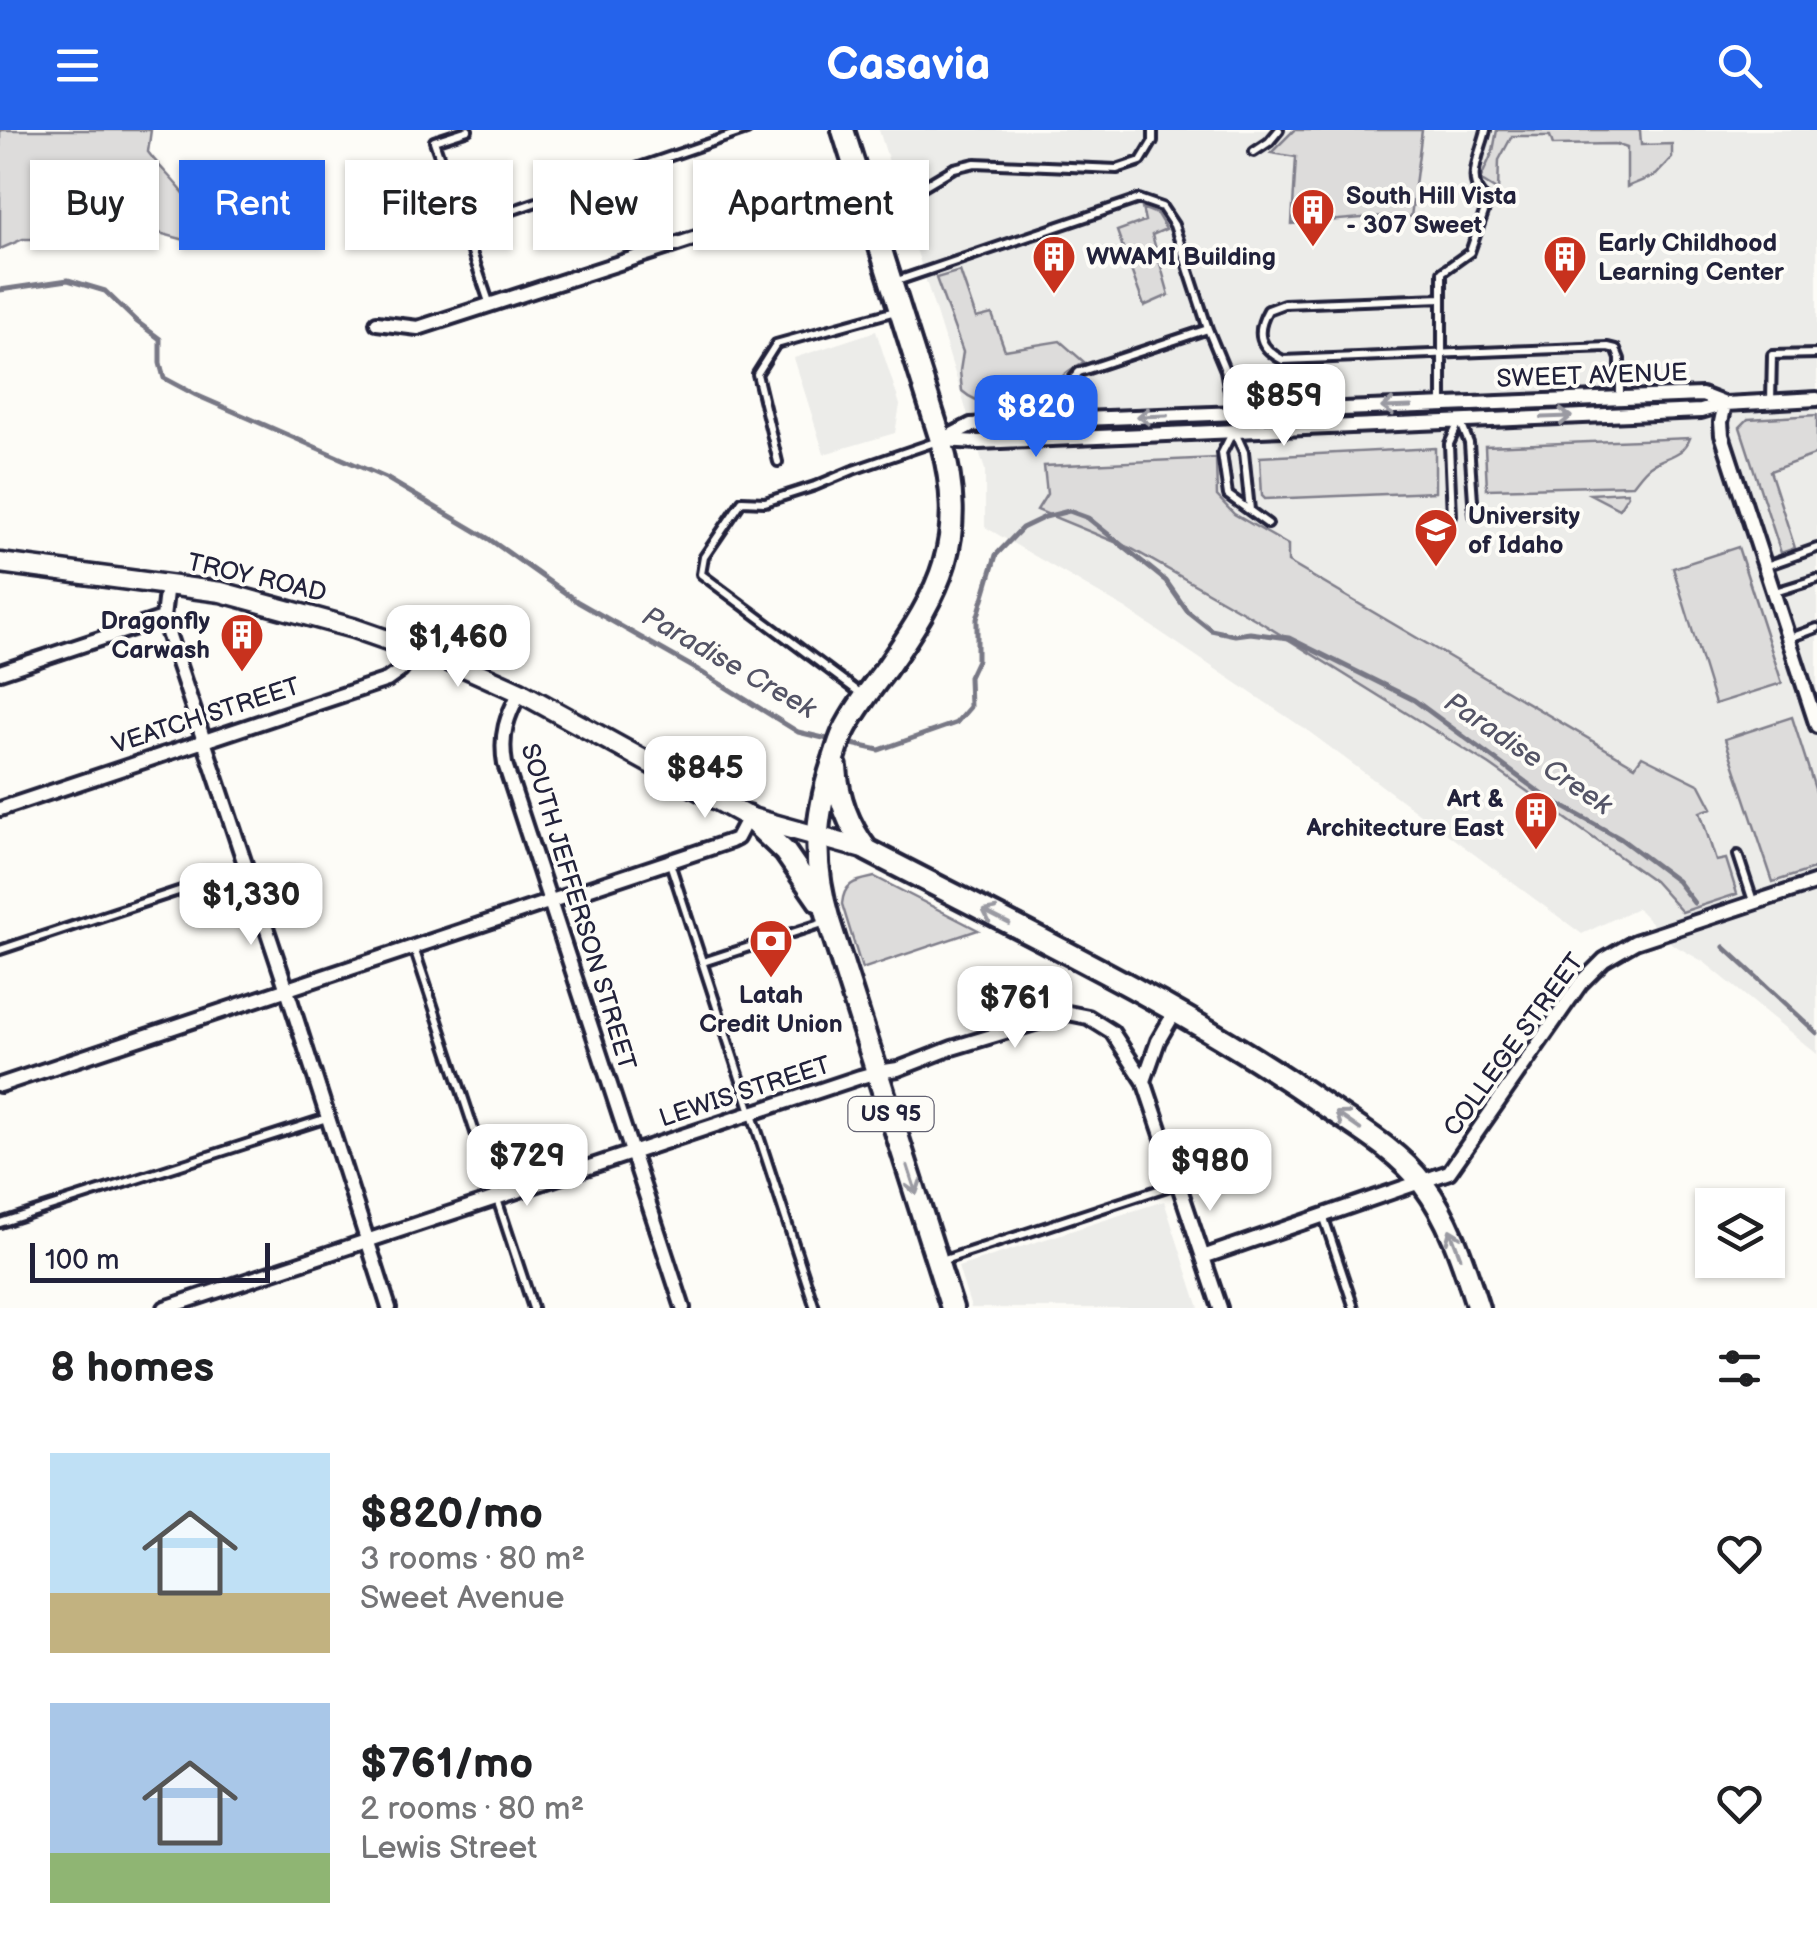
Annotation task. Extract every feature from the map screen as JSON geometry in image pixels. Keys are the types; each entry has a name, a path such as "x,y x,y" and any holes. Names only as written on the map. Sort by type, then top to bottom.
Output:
{"highway":[{"name":"US 95","path":"843,130 852,160"},
{"name":"US 95","path":"881,250 948,468 952,497 950,540 929,604 840,742 816,836 820,887 829,921 952,1308"},
{"path":"840,742 836,770 842,804 866,850 1176,1010 1293,1083 1388,1149 1422,1183 1440,1208 1478,1308"},
{"path":"748,817 795,864 829,921"}],"main road":[{"name":"TROY ROAD","path":"0,562 221,592 292,609 413,648 520,692 748,817 866,850"}],"street":[{"path":"377,323 418,328 693,239"},
{"name":"SWEET AVENUE","path":"941,440 970,425 1064,420 1702,394 1726,404"},
{"name":"SWEET AVENUE","path":"1234,430 1701,411 1726,404 1817,399"},
{"path":"1460,404 1460,421"},
{"path":"1726,404 1720,422 1722,435 1788,638 1811,685 1817,726"},
{"path":"941,440 979,442 1234,430 1233,413"},
{"path":"167,584 163,618 389,1308"},
{"path":"0,672 163,618"},
{"name":"VEATCH STREET","path":"0,809 387,680 401,670 413,648"},
{"name":"SOUTH JEFFERSON STREET","path":"520,692 505,724 503,750 510,783 683,1308"},
{"path":"0,1085 737,838 748,817"},
{"name":"COLLEGE STREET","path":"1202,1257 1449,1172 1580,984 1604,960 1635,942 1817,882"},
{"path":"1144,1081 1158,1041 1176,1010"},
{"name":"LEWIS STREET","path":"164,1308 1068,1013 1088,1017 1112,1032 1144,1081 1220,1308"}],"lane":[{"path":"440,160 434,142 468,130"},
{"path":"513,210 747,130"},
{"path":"929,183 954,168 974,164 1117,169 1141,161 1153,141 1154,130"},
{"path":"1254,152 1279,130"},
{"path":"1442,404 1442,272 1470,252 1488,200 1482,198 1475,184 1474,168 1486,130"},
{"path":"891,283 1139,199 1162,208 1174,225 1225,370 1233,413"},
{"path":"472,250 490,305"},
{"path":"1442,298 1284,304 1268,310 1260,324 1262,342 1269,353 1282,360 1616,349 1620,359 1620,398"},
{"path":"778,462 756,374 776,344 900,310"},
{"path":"1064,420 1064,389 1078,372 1208,329"},
{"path":"1771,401 1772,355 1817,354"},
{"path":"1460,421 1469,443 1474,515"},
{"path":"1452,516 1448,444 1460,421"},
{"path":"1234,430 1244,452 1250,511"},
{"path":"1234,430 1222,452 1228,494 1268,524"},
{"path":"866,697 701,574 704,557 742,501 765,502 941,440"},
{"path":"1764,566 1817,548"},
{"path":"1773,593 1817,579"},
{"path":"1788,638 1817,628"},
{"path":"1738,855 1754,901"},
{"path":"670,862 815,1308"},
{"path":"0,950 247,869"},
{"path":"702,962 829,921"},
{"path":"414,948 532,1308"},
{"path":"0,1223 328,1117"},
{"path":"938,1262 1178,1184"},
{"path":"1324,1216 1354,1308"}],"shaded area":[{"path":"0,130 151,130 148,152 155,160 30,160 30,239 0,249"},
{"name":"University of Idaho","path":"879,130 1817,130 1817,1054 1704,962 1672,944 1637,908 1582,934 1308,731 1126,609 985,527 985,470 916,250 929,250 929,160 888,160"},
{"path":"1294,130 1422,130 1411,217 1292,224 1296,157 1271,153"},
{"path":"1497,130 1640,130 1641,145 1672,144 1672,158 1656,175 1627,187 1627,148 1615,144 1553,145 1550,136 1512,136 1499,160 1498,191 1480,180"},
{"path":"159,165 179,188 179,238 159,233"},
{"path":"1142,208 1157,214 1166,229 1152,235 1169,295 1144,306 1117,231 1145,221"},
{"path":"960,271 976,318 992,314 1005,350 1060,341 1084,362 1061,378 1055,406 994,405 962,391 963,352 936,278"},
{"path":"876,331 900,405 895,433 824,454 794,358"},
{"path":"1817,415 1817,454 1770,471 1795,548 1781,553 1740,427 1748,419"},
{"path":"1690,438 1683,449 1650,466 1633,485 1487,489 1485,446"},
{"path":"1435,448 1435,492 1265,499 1262,496 1260,457"},
{"path":"1216,458 1217,496 1234,514 1288,545 1288,562 1635,766 1642,756 1700,785 1712,808 1700,812 1716,861 1726,859 1737,894 1682,912 1654,881 1490,765 1257,620 1132,549 1037,510 1047,494 1044,466"},
{"path":"1627,492 1619,509 1590,494"},
{"path":"1738,547 1782,683 1715,704 1673,568"},
{"path":"1792,717 1817,795 1817,868 1773,882 1725,739"},
{"path":"875,877 978,930 862,969 842,904 848,887"},
{"path":"1164,1201 1199,1308 971,1308 958,1267"}],"waterway":[{"name":"Paradise Creek","path":"0,290 68,280 105,291 160,339 164,378 386,478 489,539 578,602 798,732 832,740"},
{"name":"Paradise Creek","path":"843,742 879,750 956,723 970,707 969,677 977,660 977,619 996,555 1022,528 1069,511 1088,518 1166,581 1187,611 1211,630 1289,638 1414,700 1546,797 1621,839 1677,881 1694,903"},
{"name":"Paradise Creek","path":"1724,947 1817,1033"}],"place":[{"name":"South Hill Vista - 307 Sweet","path":"1313,248"},
{"name":"WWAMI Building","path":"1054,295"},
{"name":"Early Childhood Learning Center","path":"1565,295"},
{"name":"University of Idaho","path":"1436,568"},
{"name":"Dragonfly Carwash","path":"242,673"},
{"name":"Art & Architecture East","path":"1536,851"},
{"name":"Latah Credit Union","path":"771,979"}]}
